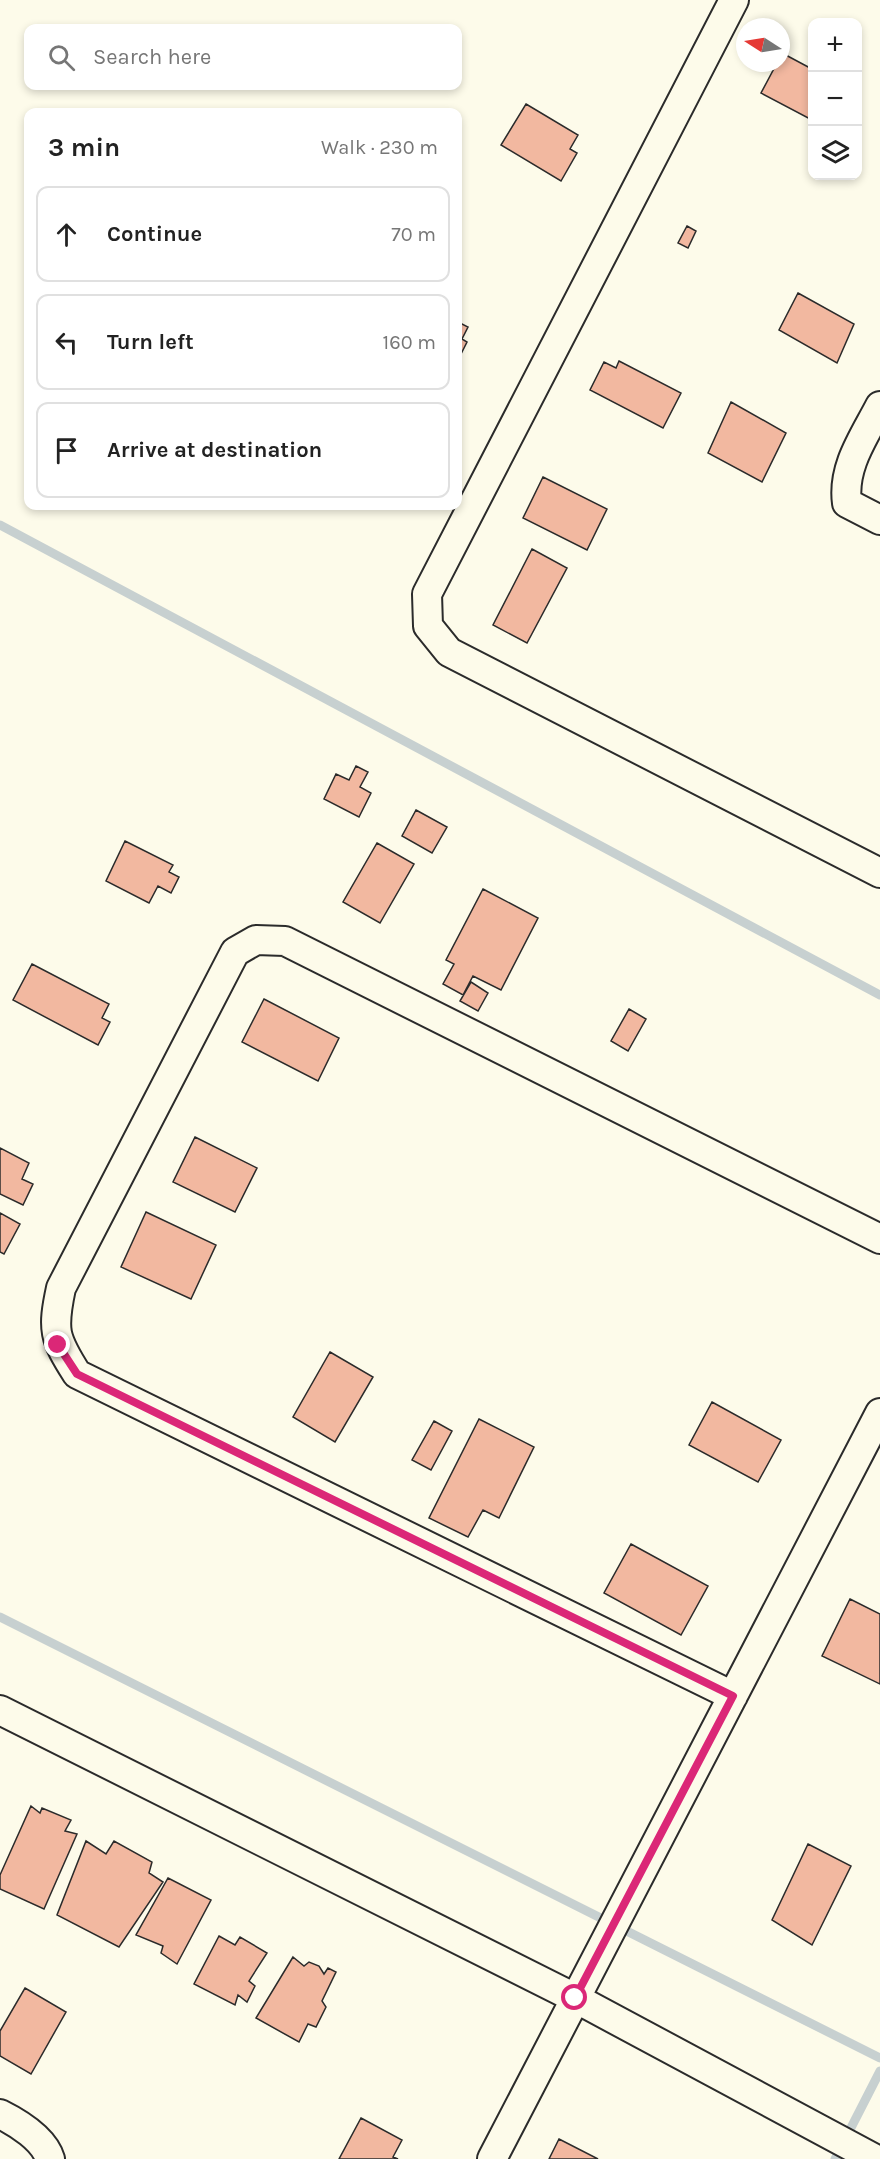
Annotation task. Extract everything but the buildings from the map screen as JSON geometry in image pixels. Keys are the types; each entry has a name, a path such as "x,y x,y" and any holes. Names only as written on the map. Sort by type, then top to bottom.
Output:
{"street":[{"path":"735,0 427,594 428,626 449,652 880,873"},
{"path":"880,406 854,457 844,485 847,503 880,520"},
{"path":"733,1696 77,1374 58,1345 55,1315 61,1288 235,952 256,940 285,941 880,1239"},
{"path":"492,2159 880,1413"},
{"path":"0,1710 575,1998 870,2157"},
{"path":"0,2114 12,2120 47,2148 50,2159"}],"waterway":[{"path":"0,525 880,995"},
{"path":"0,1617 880,2058"},
{"path":"835,2159 880,2071"}],"route":[{"path":"58,1345 77,1374 733,1696 575,1998"}]}
